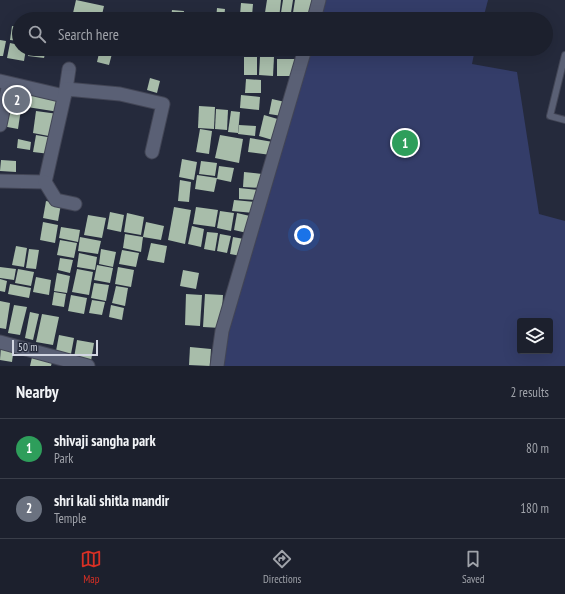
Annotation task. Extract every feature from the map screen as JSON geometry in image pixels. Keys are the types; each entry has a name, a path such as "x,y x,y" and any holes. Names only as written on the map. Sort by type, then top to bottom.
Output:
{"street":[{"path":"316,12 319,0"},
{"path":"218,366 222,331 303,56"},
{"path":"69,70 45,182 56,200 75,204"},
{"path":"0,125 4,85 65,93 120,94 164,104 152,152"},
{"path":"0,181 45,182"},
{"path":"0,342 88,366"}],"lane":[{"path":"565,55 550,116 565,120"}],"shaded area":[{"path":"325,0 488,0 485,12 321,12"},
{"path":"308,56 474,56 472,64 517,72 539,214 565,221 565,366 222,366 220,349"}],"building":[{"path":"76,0 104,6 103,12 73,12"},
{"path":"267,0 281,0 280,12 265,12"},
{"path":"283,0 293,0 291,12 281,12"},
{"path":"295,0 314,0 311,12 293,12"},
{"path":"241,3 253,4 252,12 240,12"},
{"path":"217,8 225,9 225,12 217,12"},
{"path":"172,10 184,11 184,12 172,12"},
{"path":"12,26 12,40 10,40"},
{"path":"0,40 6,41 3,56 0,56"},
{"path":"10,43 12,43 12,56 25,56 24,61 7,58"},
{"path":"28,56 44,56 44,58"},
{"path":"98,56 111,56 109,65 97,62"},
{"path":"244,57 257,57 257,75 244,75"},
{"path":"260,57 274,57 273,76 259,75"},
{"path":"277,59 296,59 296,76 277,76"},
{"path":"150,78 160,81 157,93 147,90"},
{"path":"246,79 261,80 261,93 245,93"},
{"path":"10,88 26,91 24,106 9,104"},
{"path":"29,93 62,98 59,112 27,107"},
{"path":"241,95 260,97 259,110 240,108"},
{"path":"272,99 285,102 282,116 269,114"},
{"path":"6,106 21,109 18,129 2,126"},
{"path":"199,106 215,107 214,129 198,128"},
{"path":"216,109 228,110 227,130 215,129"},
{"path":"36,111 58,114 54,137 33,133"},
{"path":"231,111 240,112 238,133 228,132"},
{"path":"264,115 281,120 276,141 259,136"},
{"path":"239,125 256,126 255,136 238,134"},
{"path":"200,129 212,131 209,154 196,152"},
{"path":"36,135 53,138 50,154 33,152"},
{"path":"220,135 243,139 239,163 215,158"},
{"path":"250,138 273,142 271,155 248,152"},
{"path":"18,139 31,142 30,150 17,148"},
{"path":"182,159 197,162 194,180 179,177"},
{"path":"1,160 16,161 16,172 0,171"},
{"path":"201,161 217,163 215,176 199,174"},
{"path":"219,166 234,168 231,182 217,179"},
{"path":"244,172 262,174 261,188 243,187"},
{"path":"197,175 217,178 214,192 195,189"},
{"path":"180,180 191,182 189,202 178,201"},
{"path":"239,188 259,190 258,200 239,199"},
{"path":"234,200 255,202 254,213 232,211"},
{"path":"46,201 61,204 58,221 43,218"},
{"path":"174,207 191,210 185,244 168,240"},
{"path":"196,207 218,210 215,227 193,224"},
{"path":"220,211 234,213 231,231 217,228"},
{"path":"110,212 124,215 121,232 107,229"},
{"path":"127,213 144,217 141,235 124,232"},
{"path":"237,213 250,216 247,233 234,230"},
{"path":"88,215 106,218 102,238 84,235"},
{"path":"43,222 58,225 55,243 40,240"},
{"path":"146,222 164,226 161,240 143,237"},
{"path":"192,226 204,229 201,247 188,244"},
{"path":"61,227 80,230 78,242 59,238"},
{"path":"207,232 218,233 215,251 204,249"},
{"path":"125,234 143,237 141,252 123,248"},
{"path":"220,234 231,236 227,253 217,251"},
{"path":"80,237 101,241 98,254 78,251"},
{"path":"233,237 244,239 241,256 230,254"},
{"path":"60,240 77,243 74,258 57,255"},
{"path":"151,243 167,246 164,263 147,260"},
{"path":"16,246 27,248 24,267 12,265"},
{"path":"29,249 39,250 36,269 26,268"},
{"path":"101,249 116,252 113,267 99,264"},
{"path":"122,250 139,253 136,267 119,264"},
{"path":"79,253 97,257 95,270 77,267"},
{"path":"60,258 73,260 70,273 58,270"},
{"path":"97,265 113,268 110,283 94,280"},
{"path":"0,267 16,269 14,280 0,278"},
{"path":"118,267 134,270 131,287 115,284"},
{"path":"18,269 34,272 31,286 15,283"},
{"path":"77,269 93,272 89,295 72,292"},
{"path":"183,270 199,273 196,289 180,286"},
{"path":"57,273 70,276 67,293 54,291"},
{"path":"36,277 51,280 49,295 33,292"},
{"path":"0,279 7,281 5,292 0,291"},
{"path":"94,283 109,285 106,301 91,298"},
{"path":"10,284 31,288 29,298 8,294"},
{"path":"116,286 128,288 125,306 112,303"},
{"path":"54,292 66,294 64,307 52,305"},
{"path":"186,294 202,295 200,326 185,325"},
{"path":"205,294 223,295 221,328 203,327"},
{"path":"71,295 87,298 84,314 68,311"},
{"path":"92,300 105,302 102,315 89,313"},
{"path":"0,301 10,303 6,329 0,328"},
{"path":"14,305 27,307 20,335 8,333"},
{"path":"111,305 124,308 122,320 109,317"},
{"path":"30,312 39,314 33,340 25,338"},
{"path":"42,314 59,317 53,345 36,342"},
{"path":"59,335 74,338 71,354 56,351"},
{"path":"77,340 94,343 91,361 74,358"},
{"path":"1,346 14,347 12,362 0,360"},
{"path":"190,347 211,349 210,366 189,365"},
{"path":"33,353 53,358 51,366 30,366"}],"place":[{"name":"shri kali shitla mandir","path":"17,100"},
{"name":"shivaji sangha park","path":"405,143"}]}
